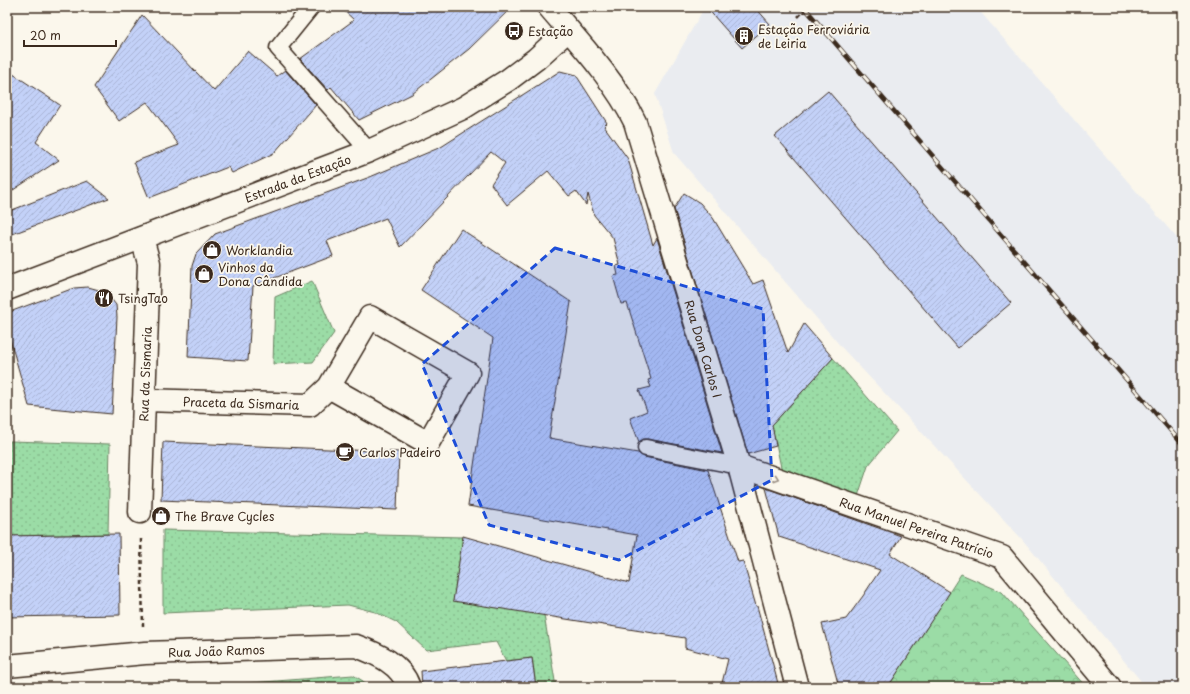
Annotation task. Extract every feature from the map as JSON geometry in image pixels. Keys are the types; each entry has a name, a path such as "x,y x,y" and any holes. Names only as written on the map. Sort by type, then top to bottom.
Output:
{"street":[{"name":"Rua Dom Carlos I","path":"549,7 594,61 627,105 635,122 739,466 797,687"},
{"name":"Estrada da Estação","path":"7,289 369,151 463,108 508,80 536,59 568,30"},
{"name":"Rua da Sismaria","path":"140,512 149,263 142,238"},
{"name":"Praceta da Sismaria","path":"144,400 310,406 329,387 370,317 468,373 428,443 329,387"},
{"name":"Rua Manuel Pereira Patrício","path":"739,466 1002,557 1110,687"},
{"name":"Rua João Ramos","path":"7,666 145,653 356,646 378,654 395,666 403,674 409,687"}],"lane":[{"path":"311,7 278,48 369,151"},
{"path":"646,448 739,466"}],"path":[{"path":"798,17 808,7"},
{"path":"141,562 143,631"}],"highlighted area":[{"path":"555,248 763,309 772,480 619,560 489,525 422,364"}],"shaded area":[{"path":"700,7 976,7 1183,245 1183,687 1146,687 1021,538 844,350 674,153 655,94 703,10"}],"green space":[{"path":"312,281 334,333 313,362 273,364 275,297"},
{"path":"833,358 897,431 868,466 858,496 782,472 772,425"},
{"path":"10,441 110,444 108,534 7,536 7,463"},
{"path":"163,530 463,537 544,615 556,687 536,687 532,658 506,661 496,642 426,650 396,622 375,612 348,605 163,613"},
{"path":"961,574 1002,592 1086,687 888,687"},
{"path":"353,675 363,681 366,687 200,687"}],"building":[{"path":"340,7 512,7 469,49 412,94 359,120 331,87 328,90 300,59 354,20"},
{"name":"Estação Ferroviária de Leiria","path":"706,7 755,7 770,24 742,48"},
{"path":"142,15 214,91 248,51 277,76 285,70 316,105 274,153 232,173 228,167 149,198 134,162 179,145 147,102 119,121 94,87"},
{"path":"7,70 60,105 36,142 59,160 7,194"},
{"path":"560,71 576,75 607,123 604,126 628,159 653,245 657,238 722,453 648,439 643,439 639,442 630,418 647,411 639,390 651,387 648,380 651,379 627,303 621,304 613,276 618,275 616,266 620,265 613,238 594,215 588,194 586,205 576,191 569,196 548,171 507,205 491,184 505,163 491,152 400,247 386,218 327,241 333,256 253,286 248,361 188,357 192,266 196,254 215,234 370,177 441,147"},
{"path":"828,91 1011,303 958,348 775,136"},
{"path":"87,181 109,198 7,236 7,212"},
{"path":"684,193 700,203 713,218 753,284 763,280 788,353 804,324 833,358 772,425 776,446 748,454 674,209"},
{"path":"461,229 571,302 549,438 638,453 644,457 708,470 738,562 743,561 779,687 721,687 728,659 685,648 685,638 453,601 463,536 629,583 637,535 468,506 493,338 421,290"},
{"path":"88,287 99,290 108,295 116,305 117,317 112,414 29,406 7,329 7,313 74,288"},
{"path":"163,442 399,452 397,510 161,500"},
{"path":"766,488 901,536 890,554 950,592 888,687 839,687 822,624 846,619 880,570 779,537"},
{"path":"119,534 120,615 7,617 7,536"},
{"path":"532,658 536,687 422,687 421,671"}],"railway":[{"path":"804,7 1183,445"}],"place":[{"name":"Estação","path":"514,31"},
{"name":"Estação Ferroviária de Leiria","path":"744,36"},
{"name":"Worklandia","path":"212,250"},
{"name":"Vinhos da Dona Cândida","path":"204,274"},
{"name":"TsingTao","path":"104,298"},
{"name":"Carlos Padeiro","path":"345,452"},
{"name":"The Brave Cycles","path":"161,516"}]}
